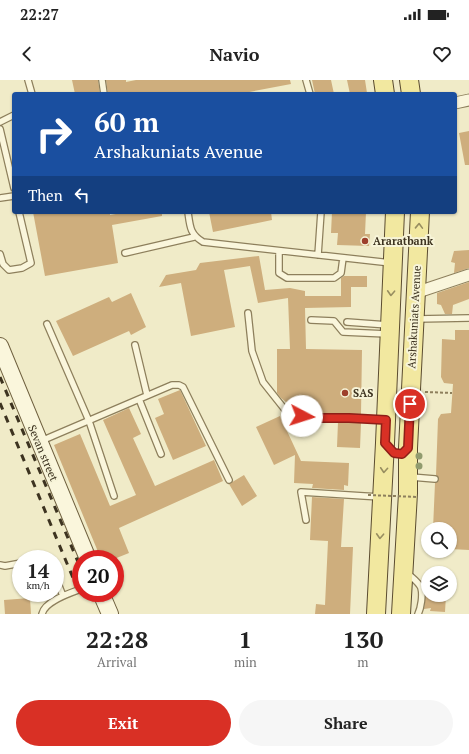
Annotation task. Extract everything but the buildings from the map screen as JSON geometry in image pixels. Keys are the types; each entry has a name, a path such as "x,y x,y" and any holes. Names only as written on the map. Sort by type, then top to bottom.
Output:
{"main road":[{"path":"382,80 385,92"},
{"path":"409,80 411,92"},
{"path":"376,614 377,495 385,443 395,214"},
{"name":"Arshakuniats Avenue","path":"400,614 403,570 412,489 408,448 420,214"},
{"path":"385,443 394,453 402,454 408,448"},
{"path":"377,495 392,486 412,489"}],"street":[{"path":"457,103 469,100"},
{"path":"415,293 469,274"},
{"name":"Sevan street","path":"0,346 84,550"},
{"path":"105,602 110,614"}],"lane":[{"path":"28,80 31,92"},
{"path":"102,80 104,92"},
{"path":"306,80 309,92"},
{"path":"0,122 12,116"},
{"path":"0,129 12,180"},
{"path":"0,198 12,196"},
{"path":"0,254 3,264 9,270 22,268 31,263 19,214"},
{"path":"188,214 194,237"},
{"path":"318,255 322,214"},
{"path":"125,253 194,237 203,242 393,263"},
{"path":"279,251 279,273 286,278 334,278 341,273 343,258"},
{"path":"248,313 252,351 264,382 286,411 302,416 317,418 386,420"},
{"path":"414,319 469,318"},
{"path":"311,320 334,321 343,332 390,329"},
{"path":"347,322 390,329"},
{"path":"47,324 89,421 114,496"},
{"path":"135,345 147,396"},
{"path":"39,442 172,385 179,385 183,387 229,480"},
{"path":"139,399 161,454"},
{"path":"412,489 435,479"},
{"path":"306,520 300,492 377,495"},
{"path":"0,565 12,565"},
{"path":"403,570 415,580 421,588 421,609 418,614"},
{"path":"42,614 52,602"}],"path":[{"path":"425,392 452,393"},
{"path":"377,495 412,489"}],"railway":[{"path":"0,377 73,550"},
{"path":"0,403 72,575"}],"place":[{"name":"Araratbank","path":"365,241"},
{"name":"SAS","path":"345,393"}],"route":[{"path":"302,416 317,418 386,420 385,443 394,453 402,454 408,448 410,404"}]}
